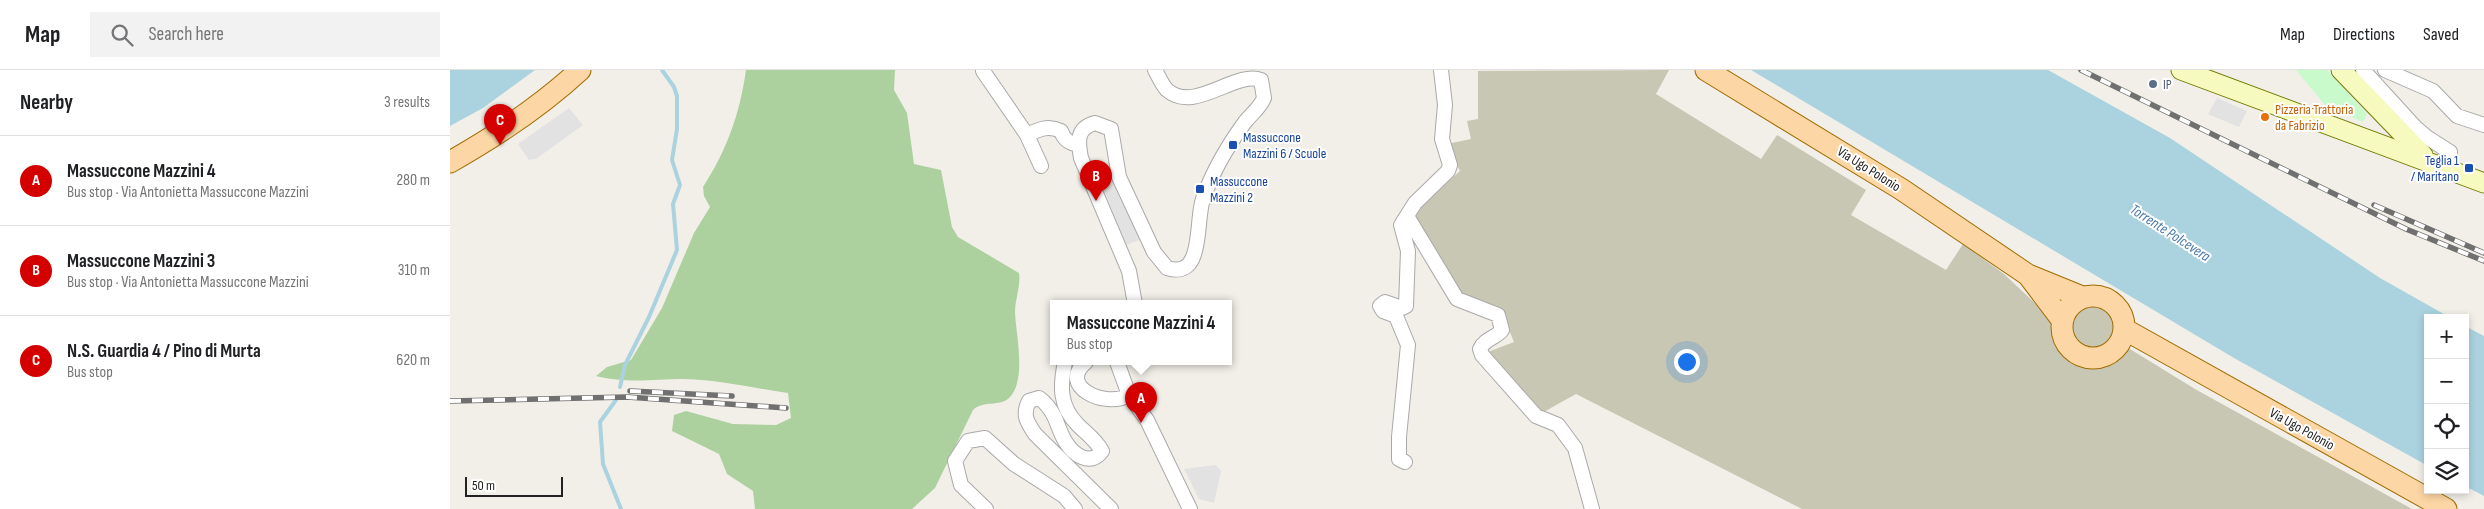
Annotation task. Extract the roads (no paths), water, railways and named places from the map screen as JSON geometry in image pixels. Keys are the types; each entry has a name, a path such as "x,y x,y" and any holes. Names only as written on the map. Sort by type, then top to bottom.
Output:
{"main road":[{"path":"450,162 494,136 556,92 580,70"},
{"name":"Via Ugo Polonio","path":"1706,70 1901,189 2028,275 2082,297 2103,296 2112,301 2124,318 2120,338 2099,358 2078,354 2064,340 2062,320 2028,275"},
{"path":"2182,70 2430,161 2484,183"},
{"path":"2341,70 2379,108 2408,141 2430,161"},
{"path":"2376,142 2382,123 2379,108"},
{"path":"2062,320 2067,309 2082,297"},
{"name":"Via Ugo Polonio","path":"2120,338 2159,348 2446,509"}],"street":[{"path":"1134,300 1129,271 1081,158 1078,139 1081,130 1090,124 1099,123 1111,129 1119,177 1158,258 1167,268 1173,270 1185,268 1193,260 1203,199 1228,147 1246,120 1262,103 1263,86 1258,76 1241,72 1196,92 1179,95 1168,91 1155,70"},
{"path":"1405,462 1399,459 1399,437 1408,345 1396,316 1383,311 1380,306 1385,302 1402,308 1408,303 1408,251 1402,225 1415,203 1448,171 1450,165 1442,139 1445,105 1441,70"},
{"path":"2363,70 2415,127 2450,152 2449,169"},
{"path":"2385,70 2433,91 2457,116 2484,125"},
{"path":"983,71 1027,135 1041,166"},
{"path":"1027,135 1042,128 1053,127 1060,131 1071,144 1079,145"},
{"path":"1407,216 1457,299 1498,315 1502,330 1498,335 1483,344 1480,349 1482,355 1536,416 1558,425 1575,448 1592,509"},
{"path":"1064,365 1060,386 1063,404 1076,423 1097,442 1102,451 1098,457 1088,460 1080,457 1066,443 1054,415 1039,398 1029,401 1024,411 1026,421 1042,440 1111,509"},
{"path":"1084,365 1078,372 1077,378 1084,390 1098,398 1108,400 1120,400 1129,396"},
{"path":"1118,365 1129,396 1147,420 1190,509"},
{"path":"986,509 961,485 955,461 968,441 985,438 1014,464 1064,496 1075,509"}],"water":[{"path":"450,70 535,70 483,108 450,126"},
{"name":"Torrente Polcevera","path":"1751,70 2048,70 2170,138 2380,278 2444,314 2424,314 2424,464 2234,358"},
{"path":"2469,328 2484,336 2484,496 2469,488"}],"waterway":[{"path":"620,387 625,365 649,317 677,250 673,204 680,185 672,160 677,129 677,96 674,87 662,70"},
{"path":"616,400 600,422 603,464 621,509"}],"railway":[{"path":"2081,70 2406,229 2484,261"},
{"path":"2374,205 2484,253"},
{"path":"630,391 732,396"},
{"path":"450,401 627,397 786,408"}],"place":[{"name":"IP","path":"2153,84"},
{"name":"Pizzeria Trattoria da Fabrizio","path":"2265,117"},
{"name":"N.S. Guardia 4 / Pino di Murta","path":"500,145"},
{"name":"Massuccone Mazzini 6 / Scuole","path":"1233,145"},
{"name":"Teglia 1 / Maritano","path":"2469,168"},
{"name":"Massuccone Mazzini 2","path":"1200,189"},
{"name":"Massuccone Mazzini 3","path":"1096,201"},
{"name":"Massuccone Mazzini 4","path":"1141,423"}]}
